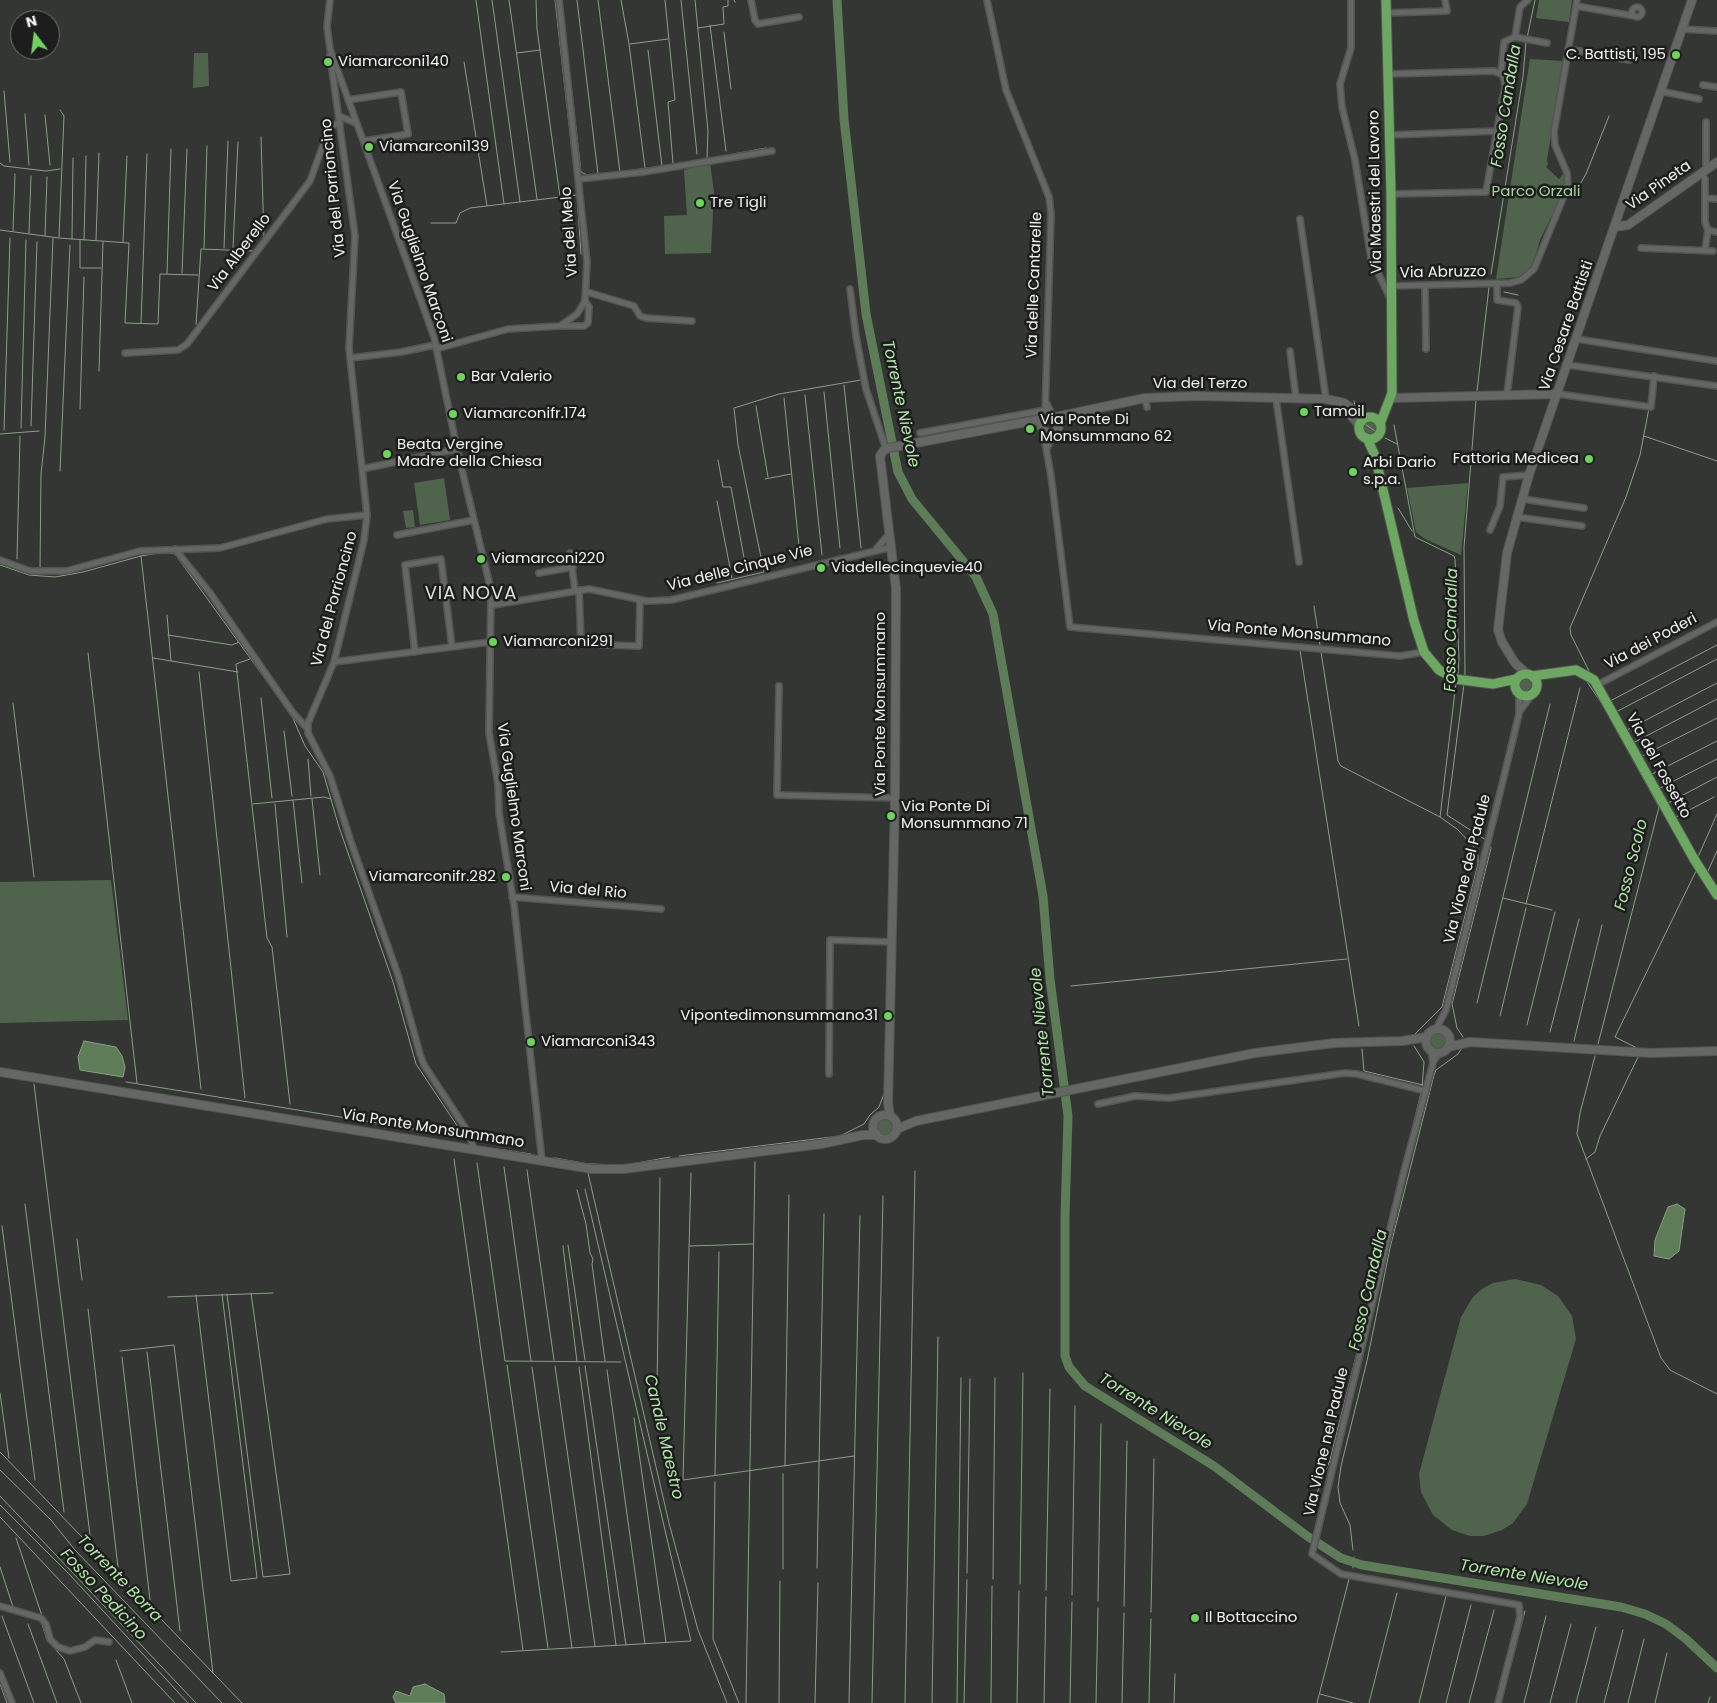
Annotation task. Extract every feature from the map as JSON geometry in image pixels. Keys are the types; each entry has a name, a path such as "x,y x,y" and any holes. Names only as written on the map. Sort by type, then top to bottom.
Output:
{"main road":[{"name":"Via Maestri del Lavoro","path":"1386,0 1391,194 1390,299 1392,398"},
{"path":"1392,383 1386,401 1366,420 1360,432 1371,438 1414,621 1424,652 1444,674 1462,681 1493,684 1531,696 1537,687 1560,672"},
{"path":"1371,438 1380,432 1380,424 1392,398"},
{"path":"1366,420 1380,424"},
{"name":"Via del Fossetto","path":"1493,684 1523,676 1560,672 1581,672 1591,678 1597,685 1694,859 1717,895"},
{"path":"1517,692 1523,676 1537,681 1537,687"}],"street":[{"name":"Via Guglielmo Marconi","path":"330,0 327,26 330,49 436,347 457,449 488,575 493,606 490,642 488,733 498,784 499,814 512,896 542,1161"},
{"name":"Via del Melo","path":"559,0 587,262 587,292 585,301 577,314 560,326"},
{"path":"751,0 755,20 758,24 798,17"},
{"name":"Via delle Cantarelle","path":"987,0 1006,90 1049,197 1051,214 1045,375 1046,419"},
{"path":"1351,0 1351,48 1340,84 1342,107 1355,160 1371,258 1390,299"},
{"path":"1386,13 1447,11 1445,0"},
{"path":"1516,38 1520,7 1528,0"},
{"name":"Via Cesare Battisti","path":"1523,676 1502,642 1498,630 1507,553 1516,516 1692,0"},
{"path":"1577,3 1634,16"},
{"name":"Via Abruzzo","path":"1391,286 1474,285 1518,282 1534,269 1541,247 1568,189 1567,173 1556,148 1554,136 1577,3"},
{"path":"1681,29 1717,31"},
{"path":"1391,194 1486,192 1505,86 1501,73 1504,42 1516,38 1547,43"},
{"name":"Via del Porrioncino","path":"307,728 334,662 364,540 367,515 350,358 349,327 354,236 344,122 339,116 330,49"},
{"path":"1568,49 1629,60"},
{"path":"1388,74 1494,71 1501,73"},
{"path":"1704,85 1717,87"},
{"path":"336,95 342,91 347,98 401,92 408,134 364,141"},
{"path":"1660,91 1699,99"},
{"path":"344,122 353,113"},
{"path":"344,122 356,123"},
{"name":"Via Alberello","path":"126,352 178,350 187,344 310,181 330,126 344,122"},
{"path":"1705,250 1708,230 1705,222 1704,172 1706,122"},
{"path":"1388,135 1498,131"},
{"path":"579,179 644,172 772,151"},
{"name":"Via Pineta","path":"1616,227 1628,225 1717,162"},
{"path":"1705,198 1717,199"},
{"path":"1300,218 1329,399 1366,420"},
{"path":"1708,230 1717,232"},
{"path":"1641,248 1713,251"},
{"path":"1496,284 1497,300 1516,303 1518,307 1507,395"},
{"path":"1425,286 1426,349"},
{"path":"850,289 856,336 866,389 887,449 1021,420 1046,419"},
{"path":"587,292 634,306 640,316 646,318 692,321"},
{"path":"350,358 436,347 508,329 584,326 588,323 589,307 585,301"},
{"path":"1576,340 1717,361"},
{"path":"1290,350 1296,398"},
{"path":"1568,365 1717,386"},
{"path":"1392,398 1558,394 1651,407 1654,376"},
{"path":"1145,398 1147,407"},
{"name":"Via del Terzo","path":"1046,419 1076,411 1145,398 1329,399"},
{"path":"1276,398 1299,562"},
{"path":"1047,448 1060,425 1076,411"},
{"path":"920,433 1021,420 1046,419 1060,425"},
{"path":"1046,419 1054,433"},
{"name":"Via Ponte Monsummano","path":"1046,419 1047,448 1070,627 1400,656 1424,652"},
{"path":"362,469 457,449"},
{"name":"Via Ponte Monsummano","path":"887,449 880,456 880,465 896,589 895,798 889,1117"},
{"path":"1490,530 1500,506 1503,477 1529,476"},
{"path":"1522,499 1584,508"},
{"path":"0,560 30,571 53,572 77,569 140,551 220,548 327,518 367,515"},
{"path":"1516,516 1582,526"},
{"path":"397,535 474,520"},
{"path":"875,550 883,544 890,533"},
{"name":"Via delle Cinque Vie","path":"493,606 588,589 640,600 659,601 686,597 892,547"},
{"path":"175,549 210,593 293,712 307,728 330,776 398,976 420,1054 432,1077 468,1132 474,1149"},
{"path":"875,550 883,552 893,561"},
{"path":"570,553 577,590 581,644"},
{"path":"415,652 405,565 441,558 452,647"},
{"path":"539,573 573,567"},
{"path":"542,643 639,646 640,600"},
{"name":"Via dei Poderi","path":"1597,685 1717,622"},
{"path":"334,662 490,642"},
{"path":"779,686 777,795 895,798"},
{"path":"1517,692 1519,714"},
{"path":"1519,714 1531,696"},
{"name":"Via Vione del Padule","path":"1436,1029 1446,1010 1519,714"},
{"name":"Via del Rio","path":"512,896 662,909"},
{"path":"828,1074 830,940 891,942"},
{"path":"1428,1044 1436,1029 1443,1030 1448,1036 1470,1042 1650,1053 1717,1051"},
{"path":"1448,1036 1448,1047"},
{"path":"863,1135 877,1135 889,1138 897,1129 916,1121 1283,1049 1334,1043 1402,1041 1428,1044 1440,1052"},
{"path":"1433,1063 1440,1052 1448,1047 1470,1042"},
{"name":"Via Vione nel Padule","path":"1428,1044 1433,1063 1312,1554 1341,1574 1519,1605 1520,1617 1498,1703"},
{"name":"Via Ponte Monsummano","path":"0,1072 592,1169 623,1169 821,1144 863,1135"},
{"path":"1098,1104 1135,1096 1169,1098 1345,1073 1357,1074 1426,1091"},
{"path":"863,1135 874,1127 877,1119 889,1117 916,1121"},
{"path":"889,1117 897,1129"},
{"path":"874,1127 877,1135"},
{"path":"0,1606 41,1618 46,1624 50,1639 58,1647 70,1652 85,1647 95,1640 109,1642"},
{"path":"0,1673 12,1703"}],"green space":[{"path":"1539,0 1572,0 1569,22 1536,18"},
{"path":"194,53 208,53 209,86 193,88"},
{"name":"Parco Orzali","path":"1530,59 1563,61 1546,167 1559,179 1564,173 1565,188 1540,240 1532,267 1519,277 1496,279"},
{"name":"Tre Tigli","path":"710,163 714,192 711,253 665,254 664,216 687,215 684,170"},
{"path":"1367,420 1373,420 1377,427 1373,434 1367,434 1363,430 1363,424"},
{"path":"444,478 450,520 420,525 414,483"},
{"path":"1468,483 1461,555 1425,539 1416,532 1407,488"},
{"path":"413,510 415,527 406,528 403,511"},
{"path":"1523,678 1529,678 1533,685 1529,692 1523,692 1519,688 1519,682"},
{"path":"111,880 128,1020 0,1023 0,882"},
{"path":"1435,1033 1441,1033 1446,1038 1444,1047 1435,1049 1430,1044 1430,1038"},
{"path":"882,1119 888,1119 893,1124 891,1133 882,1135 877,1130 877,1124"},
{"path":"1515,1279 1541,1285 1558,1296 1572,1316 1576,1339 1527,1504 1513,1523 1502,1530 1484,1536 1470,1536 1452,1530 1433,1515 1421,1492 1419,1474 1461,1317 1473,1297 1482,1289 1493,1283"}],"shaded area":[{"path":"84,1041 116,1047 122,1056 125,1067 123,1077 80,1070 78,1057"},
{"path":"1677,1204 1685,1209 1679,1251 1669,1259 1654,1256 1655,1240 1668,1207"},
{"path":"425,1684 444,1694 445,1703 396,1703 393,1697 396,1691 410,1696 413,1687"}],"waterway":[{"path":"476,0 504,204"},
{"path":"492,0 520,202"},
{"path":"509,0 537,199"},
{"path":"536,0 537,29 560,197"},
{"path":"555,0 577,195 581,254"},
{"path":"577,0 598,174"},
{"path":"598,0 620,172"},
{"path":"621,0 629,44 645,168"},
{"path":"665,0 675,100 668,102 673,164"},
{"path":"681,0 697,154"},
{"path":"695,0 708,131 707,158"},
{"path":"698,28 724,24 723,7 728,6 728,0"},
{"name":"Torrente Nievole","path":"837,0 844,119 866,314 898,472 912,499 976,577 993,614 1043,896 1050,979 1068,1116 1065,1216 1065,1356 1069,1367 1085,1386 1214,1466 1307,1536 1341,1558 1362,1565 1621,1607 1645,1614 1666,1624 1686,1639 1717,1668"},
{"name":"Fosso Candalla","path":"1527,38 1535,0"},
{"path":"710,25 726,151"},
{"path":"724,32 731,89"},
{"path":"630,44 668,39"},
{"name":"Fosso Candalla","path":"1491,274 1523,76 1526,42"},
{"path":"517,53 540,50"},
{"path":"567,50 581,172 589,176"},
{"path":"648,50 662,166"},
{"path":"464,62 487,206"},
{"path":"4,91 10,162"},
{"path":"59,237 64,116 60,110"},
{"path":"25,114 29,165"},
{"path":"45,115 50,165"},
{"path":"1575,193 1586,174 1609,116"},
{"path":"261,137 264,239"},
{"path":"224,248 228,141"},
{"path":"233,248 238,142"},
{"path":"204,248 207,146"},
{"path":"691,162 766,148"},
{"path":"167,274 171,149"},
{"path":"182,273 187,149"},
{"path":"96,240 99,153"},
{"path":"141,323 147,154"},
{"path":"84,240 86,156"},
{"path":"123,242 127,156"},
{"path":"72,239 73,158"},
{"path":"0,163 4,166 46,171 60,169"},
{"path":"627,171 663,166"},
{"path":"13,231 15,174"},
{"path":"29,233 31,176"},
{"path":"45,236 47,177"},
{"path":"431,223 456,223 460,213 470,208 577,195"},
{"path":"0,230 59,238 129,243 125,323 158,324 160,274 198,275"},
{"path":"4,430 10,238"},
{"path":"40,569 41,474 45,437 53,238"},
{"path":"21,428 26,240"},
{"path":"80,240 80,268 101,268"},
{"path":"31,426 37,242"},
{"path":"99,371 103,242"},
{"path":"60,471 70,245"},
{"path":"196,324 201,249 254,251"},
{"path":"80,409 84,277"},
{"name":"Fosso Candalla","path":"1477,391 1489,287"},
{"path":"1504,292 1518,295"},
{"path":"717,583 764,572 738,445 734,408 779,394 861,380"},
{"path":"844,385 861,548"},
{"path":"824,392 840,548"},
{"path":"805,395 822,555"},
{"path":"784,398 799,546"},
{"name":"Fosso Candalla","path":"1465,678 1464,547 1476,400"},
{"path":"1354,401 1355,406"},
{"path":"756,406 768,477"},
{"name":"Fosso Scolo","path":"1589,671 1571,635 1570,628 1626,497 1640,455 1649,408"},
{"path":"1365,424 1375,431"},
{"path":"1394,425 1415,537 1454,556 1455,559 1458,674"},
{"path":"0,434 39,431"},
{"path":"17,559 20,436"},
{"path":"1644,436 1717,461"},
{"path":"1385,438 1397,444"},
{"path":"718,460 723,487 731,487 747,574"},
{"path":"765,479 791,474"},
{"path":"717,501 732,578"},
{"path":"1398,508 1412,531"},
{"path":"0,565 29,575 55,577 83,572 141,556 164,552 175,554 292,716 305,746 323,772 339,827 393,982 416,1064 460,1130 462,1136"},
{"path":"141,556 201,1089"},
{"path":"1314,606 1320,645"},
{"path":"167,615 171,661"},
{"path":"168,635 232,645 239,642"},
{"path":"1610,701 1717,645"},
{"path":"1300,650 1359,1026"},
{"path":"1321,652 1338,761 1341,766 1440,817 1457,829 1474,847"},
{"path":"88,653 137,1083"},
{"path":"153,658 238,672"},
{"path":"250,659 236,664 267,938 272,947 290,1104"},
{"path":"1616,712 1717,659"},
{"path":"199,672 245,1098"},
{"name":"Fosso Scolo","path":"1585,679 1602,704 1659,807 1598,1044"},
{"path":"1440,817 1456,683"},
{"path":"1627,730 1717,683"},
{"name":"Fosso Candalla","path":"1464,684 1447,815 1486,840"},
{"path":"1526,904 1580,688"},
{"path":"261,698 272,798"},
{"path":"1633,743 1717,699"},
{"path":"13,703 34,877"},
{"path":"1477,1003 1550,704"},
{"path":"1642,756 1717,718"},
{"path":"284,731 292,796"},
{"path":"1652,774 1717,741"},
{"path":"308,759 311,796"},
{"path":"1660,788 1717,759"},
{"path":"1668,803 1717,777"},
{"path":"253,804 324,797 331,799"},
{"path":"1676,817 1714,797"},
{"path":"312,799 320,875"},
{"path":"293,800 302,883"},
{"path":"275,804 287,937"},
{"path":"1698,857 1717,814"},
{"name":"Fosso Candalla","path":"1463,1037 1457,1028 1452,1004 1491,848 1490,844"},
{"path":"1708,871 1717,851"},
{"path":"1414,1035 1442,1007 1478,864 1478,855"},
{"path":"1639,1049 1615,1037 1696,871"},
{"path":"1503,898 1552,910"},
{"path":"1500,1016 1526,908"},
{"path":"1527,1025 1555,912"},
{"path":"1550,1032 1579,919"},
{"path":"1574,1041 1602,925"},
{"path":"1071,986 1347,959"},
{"path":"1414,1046 1424,1062 1422,1088"},
{"name":"Fosso Candalla","path":"1353,1550 1350,1525 1340,1503 1338,1487 1341,1466 1367,1361 1390,1248 1434,1075 1436,1070 1458,1054 1462,1048"},
{"path":"1362,1049 1364,1071 1423,1085"},
{"path":"1586,1159 1595,1152 1600,1136 1639,1055"},
{"path":"1595,1056 1580,1113 1577,1134 1661,1358 1670,1370 1717,1394"},
{"path":"126,1082 463,1137"},
{"path":"34,1084 91,1543"},
{"path":"679,1156 840,1136 864,1124 879,1107 885,1091"},
{"path":"1407,1150 1421,1093"},
{"path":"484,1147 531,1154"},
{"path":"555,1158 588,1164 626,1165 670,1157"},
{"path":"454,1159 523,1650"},
{"path":"746,1703 755,1162"},
{"path":"477,1163 505,1361 621,1362"},
{"path":"504,1167 531,1361"},
{"path":"527,1170 554,1360"},
{"path":"905,1703 915,1171"},
{"name":"Canale Maestro","path":"588,1173 669,1523 698,1630 727,1703"},
{"path":"691,1173 683,1480 854,1456"},
{"path":"657,1391 660,1178"},
{"path":"501,1652 691,1641 585,1189"},
{"path":"577,1190 586,1224 590,1253 593,1259 592,1264 605,1361"},
{"path":"785,1466 789,1195"},
{"path":"872,1703 883,1196"},
{"path":"25,1204 64,1512"},
{"path":"817,1568 824,1214"},
{"path":"849,1703 860,1216"},
{"path":"2,1226 35,1480"},
{"path":"77,1239 82,1280"},
{"path":"1310,1511 1330,1460 1385,1241"},
{"path":"690,1246 753,1244"},
{"path":"568,1245 585,1360"},
{"path":"563,1246 577,1362"},
{"path":"715,1475 719,1252"},
{"path":"227,1294 263,1577 290,1574 251,1293"},
{"path":"168,1297 273,1293"},
{"path":"196,1295 231,1581 257,1578 222,1294"},
{"path":"88,1309 118,1567"},
{"path":"932,1703 938,1337"},
{"path":"120,1351 174,1345 213,1673"},
{"path":"147,1352 180,1631"},
{"path":"122,1357 150,1600"},
{"path":"507,1365 548,1648"},
{"path":"555,1366 595,1646"},
{"path":"585,1366 626,1645"},
{"path":"532,1367 572,1648"},
{"path":"579,1367 616,1645"},
{"path":"607,1370 645,1644"},
{"path":"1020,1584 1023,1373"},
{"path":"957,1703 961,1378"},
{"path":"993,1579 995,1378"},
{"path":"967,1573 970,1379"},
{"path":"1046,1590 1050,1389"},
{"path":"0,1393 9,1458"},
{"path":"1072,1595 1075,1406"},
{"path":"634,1418 666,1642"},
{"path":"1098,1601 1101,1424"},
{"path":"1124,1606 1127,1441"},
{"path":"0,1452 242,1703"},
{"path":"1151,1612 1154,1459"},
{"name":"Torrente Borra","path":"0,1470 51,1520 75,1550 222,1703"},
{"path":"783,1474 783,1569"},
{"path":"715,1482 713,1639 739,1703"},
{"name":"Fosso Pedicino","path":"0,1496 196,1703"},
{"name":"Fosso Pedicino","path":"0,1505 70,1575 188,1703"},
{"path":"0,1517 175,1703"},
{"path":"16,1538 42,1616"},
{"name":"Fosso Candalla","path":"1353,1568 1354,1557"},
{"path":"0,1567 13,1607"},
{"name":"Fosso Candalla","path":"1317,1703 1349,1579"},
{"path":"964,1703 967,1580"},
{"path":"779,1703 780,1581"},
{"path":"815,1703 818,1583"},
{"path":"991,1703 992,1586"},
{"path":"1017,1703 1019,1591"},
{"path":"1369,1703 1397,1593"},
{"path":"1419,1703 1446,1596"},
{"path":"1044,1703 1046,1597"},
{"path":"1070,1703 1072,1602"},
{"path":"1446,1703 1471,1605"},
{"path":"1096,1703 1098,1608"},
{"path":"1469,1703 1494,1610"},
{"path":"1511,1664 1525,1611"},
{"path":"1122,1703 1124,1613"},
{"path":"2,1616 34,1703"},
{"path":"1524,1703 1546,1616"},
{"path":"1149,1703 1151,1619"},
{"path":"28,1624 57,1703"},
{"path":"42,1624 47,1640 64,1659 81,1703"},
{"path":"1550,1703 1571,1624"},
{"path":"1576,1703 1596,1627"},
{"path":"1604,1703 1623,1630"},
{"path":"1628,1703 1644,1639"},
{"path":"1655,1703 1667,1653"},
{"path":"116,1660 132,1703"},
{"path":"1174,1703 1175,1674"},
{"path":"0,1684 7,1703"},
{"path":"1320,1694 1353,1703"},
{"path":"1708,1703 1710,1697"}],"place":[{"name":"C. Battisti, 195","path":"1676,55"},
{"name":"Viamarconi140","path":"328,62"},
{"name":"Viamarconi139","path":"369,147"},
{"name":"Tre Tigli","path":"700,203"},
{"name":"Bar Valerio","path":"461,377"},
{"name":"Tamoil","path":"1304,412"},
{"name":"Viamarconifr.174","path":"453,414"},
{"name":"Via Ponte Di Monsummano 62","path":"1030,429"},
{"name":"Beata Vergine Madre della Chiesa","path":"387,454"},
{"name":"Fattoria Medicea","path":"1589,459"},
{"name":"Arbi Dario s.p.a.","path":"1353,472"},
{"name":"Viamarconi220","path":"481,559"},
{"name":"Viadellecinquevie40","path":"821,568"},
{"name":"Viamarconi291","path":"493,642"},
{"name":"Via Ponte Di Monsummano 71","path":"891,816"},
{"name":"Viamarconifr.282","path":"506,877"},
{"name":"Vipontedimonsummano31","path":"888,1016"},
{"name":"Viamarconi343","path":"531,1042"},
{"name":"Il Bottaccino","path":"1195,1618"}],"district":[{"name":"VIA NOVA","path":"471,594"}]}
